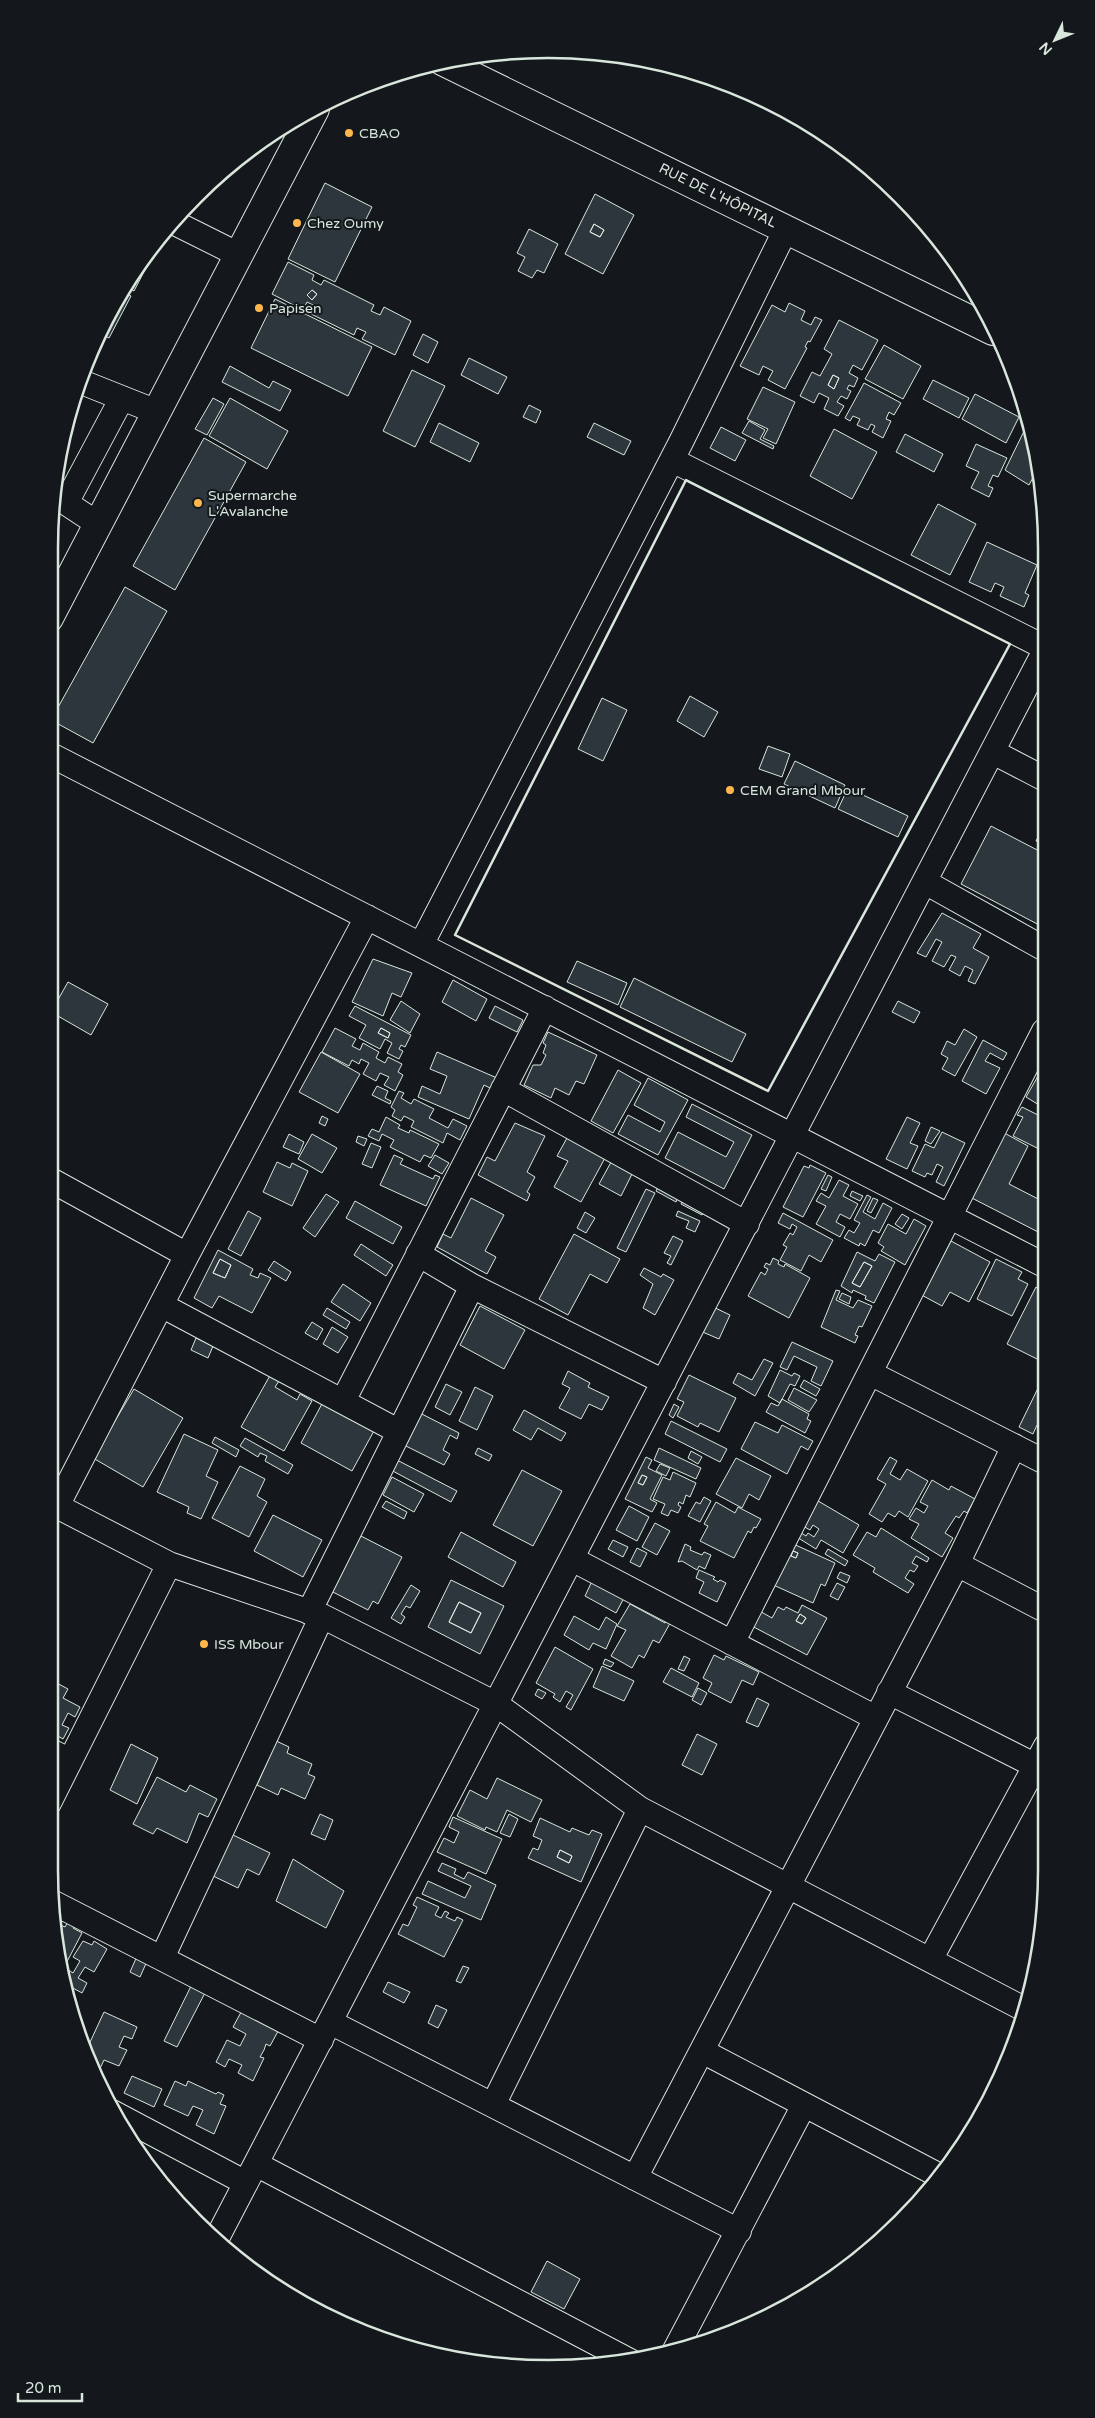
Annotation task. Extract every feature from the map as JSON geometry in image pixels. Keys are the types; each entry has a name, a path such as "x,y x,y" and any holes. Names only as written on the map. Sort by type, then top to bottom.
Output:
{"main road":[{"name":"RUE DE L'HÔPITAL","path":"454,67 985,327"},
{"path":"58,601 310,119"}],"street":[{"path":"178,225 239,255"},
{"path":"422,945 672,460 786,229"},
{"path":"86,384 157,412"},
{"path":"61,498 122,398"},
{"path":"672,460 1038,644"},
{"path":"61,499 98,524"},
{"path":"219,2234 1038,664"},
{"path":"993,752 1038,775"},
{"path":"58,759 1038,1262"},
{"path":"924,882 1038,945"},
{"path":"58,1495 163,1306 188,1255 367,917"},
{"path":"343,1401 545,1008"},
{"path":"732,1643 950,1216 1037,1064"},
{"path":"503,1089 746,1224"},
{"path":"58,1183 188,1255"},
{"path":"418,1254 472,1286 664,1382"},
{"path":"162,1958 398,1431 472,1286"},
{"path":"163,1306 398,1431"},
{"path":"870,1374 1038,1458"},
{"path":"635,2178 957,1564 1014,1446"},
{"path":"58,1507 169,1564 315,1614 496,1704 640,1809 1018,2006"},
{"path":"572,1559 876,1718"},
{"path":"58,1785 169,1564"},
{"path":"957,1564 1038,1606"},
{"path":"890,1692 1038,1759"},
{"path":"58,1755 70,1761"},
{"path":"930,1960 1038,1768"},
{"path":"493,2105 640,1809"},
{"path":"59,1906 162,1958 493,2105 739,2231"},
{"path":"702,2051 933,2172"},
{"path":"679,2342 804,2105"},
{"path":"124,2117 251,2174 618,2355"}],"building":[{"path":"325,183 372,207 335,282 288,259"},
{"path":"595,194 634,215 603,274 565,254","holes":["594,224 604,230 600,237 590,232"]},
{"path":"594,224 604,230 600,237 590,232"},
{"path":"529,229 558,244 544,273 537,270 532,278 518,271 525,257 517,253"},
{"path":"288,262 314,275 312,280 321,285 324,280 374,305 371,311 380,315 384,307 411,321 395,355 362,339 366,332 357,328 354,335 311,314 315,306 307,302 303,310 272,294","holes":["312,290 317,294 312,300 307,295"]},
{"path":"148,264 134,291 131,289"},
{"path":"312,290 317,294 312,300 307,295"},
{"path":"128,294 131,296 109,338 106,336"},
{"path":"275,299 372,347 348,396 251,348"},
{"path":"789,303 805,311 801,320 811,325 815,317 822,320 810,342 808,341 805,347 807,348 785,389 768,380 773,371 763,366 759,375 740,366 772,305 785,312"},
{"path":"839,320 878,340 862,370 853,365 849,373 858,378 854,387 849,385 847,389 851,391 847,399 841,396 837,402 844,406 838,416 824,409 829,398 819,393 814,403 800,396 812,372 820,376 832,354 824,349","holes":["833,375 839,378 834,389 828,385"]},
{"path":"423,334 438,342 428,363 413,355"},
{"path":"884,345 921,366 903,399 865,379"},
{"path":"469,358 507,377 498,394 461,375"},
{"path":"230,366 269,388 273,381 291,390 280,411 222,382"},
{"path":"412,370 445,386 415,447 383,431"},
{"path":"833,375 839,378 834,389 828,385"},
{"path":"933,380 969,398 959,418 923,399"},
{"path":"864,383 901,403 894,415 889,412 886,419 891,421 883,438 872,432 875,426 871,424 868,430 857,425 860,419 853,416 850,421 845,418"},
{"path":"763,387 795,402 776,444 763,438 768,429 747,419"},
{"path":"975,394 1019,417 1006,443 962,419"},
{"path":"213,398 224,404 207,435 195,429"},
{"path":"230,398 288,431 267,469 209,436"},
{"path":"529,405 541,411 536,423 523,417"},
{"path":"749,421 765,430 760,439 774,446 773,449 742,433"},
{"path":"439,423 479,443 470,462 430,442"},
{"path":"594,423 631,441 624,455 587,437"},
{"path":"721,427 746,440 735,461 710,448"},
{"path":"834,429 877,452 852,499 810,476"},
{"path":"1024,432 1032,479 1029,485 1005,470"},
{"path":"905,434 943,454 934,472 896,452"},
{"path":"204,438 246,462 175,590 133,566"},
{"path":"976,444 1007,458 998,477 993,475 988,486 993,488 989,497 971,488 979,472 966,466"},
{"path":"938,504 976,524 950,575 911,555"},
{"path":"987,542 1037,565 1025,593 1029,595 1024,607 1000,596 1004,587 995,583 991,592 969,582"},
{"path":"125,587 167,611 93,743 58,724 58,707"},
{"path":"690,696 718,712 704,737 677,721"},
{"path":"602,698 627,710 603,761 578,749"},
{"path":"768,746 790,754 782,777 759,769"},
{"path":"795,761 845,785 835,808 784,784"},
{"path":"848,788 908,816 898,837 838,809"},
{"path":"991,826 1038,850 1038,924 961,884"},
{"path":"942,913 981,934 973,948 989,957 975,984 968,981 973,970 965,966 960,976 949,970 956,957 951,955 944,967 932,961 942,942 936,939 926,957 917,953"},
{"path":"373,959 412,973 401,997 392,993 383,1016 352,1002"},
{"path":"577,961 627,983 618,1005 567,982"},
{"path":"634,978 746,1034 732,1062 620,1007"},
{"path":"453,980 487,999 476,1021 442,1002"},
{"path":"68,982 108,1004 91,1035 58,1016 58,1000"},
{"path":"401,1001 420,1014 410,1033 390,1020"},
{"path":"898,1001 920,1012 914,1023 892,1012"},
{"path":"355,1006 411,1035 405,1047 401,1045 399,1049 403,1051 399,1059 387,1053 392,1043 385,1039 380,1049 359,1038 366,1025 349,1016","holes":["381,1028 390,1033 388,1038 378,1033"]},
{"path":"495,1006 523,1020 517,1032 489,1018"},
{"path":"335,1028 356,1039 352,1046 360,1050 363,1043 379,1052 376,1058 385,1063 388,1057 402,1064 398,1072 403,1075 395,1091 384,1085 389,1077 380,1073 376,1081 363,1074 369,1063 361,1059 359,1064 352,1060 349,1066 322,1052"},
{"path":"381,1028 390,1033 388,1038 378,1033"},
{"path":"964,1029 977,1037 955,1076 942,1069 948,1058 941,1054 947,1041 955,1045"},
{"path":"548,1032 597,1055 584,1084 576,1081 569,1095 555,1088 551,1098 524,1085 533,1065 541,1065 546,1055 543,1053 546,1045 543,1043"},
{"path":"983,1040 1007,1053 1003,1060 990,1053 985,1061 1000,1068 986,1094 962,1081"},
{"path":"321,1052 360,1074 338,1113 299,1092"},
{"path":"437,1052 497,1078 492,1089 484,1085 469,1119 418,1097 422,1086 440,1094 447,1076 430,1069"},
{"path":"618,1070 641,1083 613,1133 591,1121"},
{"path":"1038,1076 1038,1104 1026,1097"},
{"path":"648,1078 688,1100 658,1155 618,1134 628,1115 660,1132 665,1122 634,1105"},
{"path":"377,1086 388,1091 385,1098 391,1101 390,1104 372,1095"},
{"path":"399,1091 404,1093 401,1098 411,1104 414,1099 434,1109 429,1118 448,1128 453,1119 467,1126 460,1140 447,1133 443,1143 411,1127 414,1121 404,1116 401,1121 392,1116 395,1110 391,1107"},
{"path":"692,1104 752,1135 724,1189 665,1158 678,1132 726,1157 734,1142 686,1117"},
{"path":"1022,1107 1038,1115 1038,1148 1013,1136 1023,1117 1017,1115"},
{"path":"322,1116 328,1119 325,1126 319,1123"},
{"path":"386,1117 400,1125 398,1128 409,1133 410,1130 439,1144 431,1158 424,1155 420,1162 390,1147 394,1140 382,1134 379,1141 368,1136 372,1129 379,1132"},
{"path":"907,1117 920,1123 910,1143 918,1146 907,1169 886,1159"},
{"path":"515,1123 545,1136 527,1172 535,1177 527,1192 530,1194 527,1201 478,1175 487,1157 495,1161"},
{"path":"931,1127 940,1131 931,1144 925,1141"},
{"path":"999,1130 1028,1146 1009,1184 1038,1199 1038,1232 966,1195"},
{"path":"942,1132 965,1143 944,1186 936,1182 943,1167 937,1164 932,1175 927,1173 925,1177 912,1171 925,1144 934,1148"},
{"path":"289,1134 304,1142 299,1154 283,1147"},
{"path":"312,1134 337,1148 322,1173 298,1159"},
{"path":"358,1136 367,1139 364,1146 356,1142"},
{"path":"567,1138 605,1158 581,1202 554,1187 568,1161 557,1156"},
{"path":"371,1143 381,1147 372,1168 362,1164"},
{"path":"394,1155 403,1159 400,1164 433,1179 435,1175 440,1177 426,1206 380,1185"},
{"path":"435,1155 449,1163 442,1174 428,1166"},
{"path":"615,1155 636,1166 621,1196 599,1184"},
{"path":"277,1162 290,1168 292,1163 308,1171 292,1206 263,1192"},
{"path":"810,1165 826,1173 803,1217 783,1207 804,1166 809,1168"},
{"path":"828,1175 832,1177 826,1191 821,1189"},
{"path":"839,1180 849,1185 843,1196 858,1204 850,1219 840,1214 836,1222 845,1227 840,1237 816,1224 826,1206 816,1201 821,1193 829,1198"},
{"path":"661,1181 707,1205 702,1215 681,1204 683,1200 678,1197 676,1202 656,1191"},
{"path":"646,1189 655,1193 626,1252 617,1248"},
{"path":"852,1191 863,1196 860,1201 850,1196"},
{"path":"326,1194 339,1202 315,1237 303,1228"},
{"path":"867,1195 871,1197 863,1212 875,1219 883,1203 892,1208 879,1233 873,1230 865,1246 860,1243 859,1246 844,1238 849,1230 854,1233 860,1223 854,1220"},
{"path":"471,1198 504,1215 485,1251 496,1257 487,1274 437,1247 443,1234 451,1238"},
{"path":"873,1198 878,1200 871,1213 867,1211"},
{"path":"355,1201 402,1227 393,1244 346,1218"},
{"path":"248,1211 261,1218 241,1256 228,1249"},
{"path":"678,1211 700,1221 695,1232 686,1228 689,1221 676,1216"},
{"path":"585,1212 595,1218 586,1233 577,1228"},
{"path":"783,1213 833,1240 821,1262 809,1255 801,1271 780,1260 787,1247 783,1245 790,1233 793,1235 797,1227 792,1224 790,1229 778,1223"},
{"path":"902,1214 909,1218 902,1229 895,1224"},
{"path":"914,1219 926,1226 905,1265 881,1251 884,1247 878,1243 888,1224 906,1234"},
{"path":"574,1234 620,1259 607,1283 590,1274 568,1315 539,1299"},
{"path":"673,1236 683,1241 671,1265 667,1263 671,1256 664,1253"},
{"path":"951,1241 990,1262 969,1302 950,1292 942,1306 916,1292 936,1254 942,1258"},
{"path":"361,1244 393,1265 386,1276 354,1255"},
{"path":"218,1250 253,1269 250,1275 258,1278 260,1273 271,1278 252,1313 219,1296 212,1308 194,1298","holes":["220,1259 231,1265 225,1278 213,1273"]},
{"path":"857,1252 875,1261 879,1254 895,1262 874,1303 865,1299 866,1296 853,1290 852,1293 841,1286","holes":["864,1262 872,1266 860,1287 852,1283"]},
{"path":"773,1258 779,1261 778,1264 784,1267 785,1264 810,1278 789,1318 748,1296 761,1272 765,1275 768,1269 764,1267 766,1263 770,1265"},
{"path":"220,1259 231,1265 225,1278 213,1273"},
{"path":"996,1259 1022,1272 1018,1279 1028,1284 1012,1316 977,1299"},
{"path":"274,1261 291,1272 286,1281 268,1270"},
{"path":"864,1262 872,1266 860,1287 852,1283"},
{"path":"644,1268 661,1277 663,1274 674,1280 655,1315 643,1308 653,1284 640,1275"},
{"path":"343,1284 371,1303 360,1321 331,1302"},
{"path":"1036,1287 1038,1288 1038,1360 1007,1344"},
{"path":"836,1290 840,1291 836,1300 853,1308 858,1300 872,1306 862,1327 859,1326 855,1335 858,1336 855,1343 821,1327"},
{"path":"842,1293 851,1297 849,1304 839,1299"},
{"path":"709,1305 730,1315 719,1339 698,1330"},
{"path":"480,1306 525,1330 504,1369 460,1345"},
{"path":"327,1308 350,1322 346,1329 323,1315"},
{"path":"312,1322 323,1329 317,1340 305,1333"},
{"path":"332,1327 348,1337 338,1353 323,1344"},
{"path":"196,1338 213,1346 208,1358 191,1350"},
{"path":"792,1342 833,1361 821,1386 811,1381 817,1367 794,1356 787,1370 780,1367"},
{"path":"764,1359 773,1363 755,1396 733,1383 738,1373 752,1380"},
{"path":"780,1370 792,1376 794,1373 800,1376 795,1386 790,1384 780,1403 768,1396"},
{"path":"568,1371 590,1383 588,1387 609,1397 602,1410 589,1404 581,1419 559,1408 570,1388 562,1384"},
{"path":"272,1372 281,1378 275,1387 297,1400 300,1394 312,1401 284,1451 241,1427"},
{"path":"689,1375 736,1398 719,1432 700,1423 698,1427 677,1416 684,1402 677,1399"},
{"path":"804,1380 820,1389 816,1396 800,1387"},
{"path":"446,1384 462,1392 450,1415 435,1407"},
{"path":"475,1387 493,1396 477,1430 459,1421"},
{"path":"794,1388 817,1400 809,1412 788,1400"},
{"path":"1038,1388 1038,1426 1033,1434 1019,1427"},
{"path":"134,1389 183,1418 143,1487 93,1458"},
{"path":"782,1399 809,1414 807,1419 811,1421 805,1433 766,1412 771,1403 778,1406"},
{"path":"324,1400 375,1429 352,1471 301,1443"},
{"path":"674,1404 679,1407 673,1418 669,1415"},
{"path":"524,1410 566,1433 561,1441 538,1428 531,1440 513,1430"},
{"path":"416,1411 459,1433 457,1439 450,1435 443,1450 450,1454 444,1465 400,1443"},
{"path":"671,1421 727,1449 720,1462 665,1434"},
{"path":"755,1422 778,1433 782,1425 813,1441 808,1450 801,1446 787,1474 741,1449"},
{"path":"184,1434 218,1450 206,1476 218,1482 201,1519 187,1513 189,1507 157,1492"},
{"path":"215,1437 239,1450 236,1457 212,1443"},
{"path":"245,1438 293,1465 288,1474 265,1461 267,1456 260,1453 258,1457 240,1446"},
{"path":"478,1448 492,1455 489,1461 475,1454"},
{"path":"659,1448 701,1468 696,1479 654,1460"},
{"path":"691,1451 702,1457 698,1464 688,1458"},
{"path":"646,1457 652,1460 648,1468 662,1475 650,1499 657,1503 652,1512 625,1499","holes":["642,1475 647,1477 643,1485 638,1483"]},
{"path":"890,1457 897,1461 890,1474 900,1480 907,1469 928,1481 908,1517 899,1511 895,1517 888,1513 882,1522 869,1514 886,1484 877,1479"},
{"path":"736,1458 771,1476 759,1500 749,1494 742,1508 716,1494"},
{"path":"395,1459 457,1491 451,1502 389,1469"},
{"path":"660,1464 670,1468 666,1476 656,1471"},
{"path":"240,1466 265,1479 257,1496 267,1502 249,1537 212,1518"},
{"path":"522,1470 562,1491 533,1546 493,1525"},
{"path":"673,1472 696,1483 690,1497 686,1495 683,1504 679,1502 678,1505 681,1507 678,1513 671,1510 668,1516 661,1513 665,1504 653,1499 663,1477 670,1480"},
{"path":"642,1475 647,1477 643,1485 638,1483"},
{"path":"392,1477 424,1494 414,1512 383,1495"},
{"path":"932,1480 949,1490 951,1486 975,1499 967,1513 964,1511 959,1518 956,1516 945,1533 953,1538 942,1557 911,1538 919,1524 909,1519 916,1508 924,1513 928,1506 920,1502"},
{"path":"704,1497 711,1501 700,1522 688,1516 696,1502 700,1504"},
{"path":"813,1498 859,1525 843,1553 821,1540 816,1549 792,1534 795,1529 806,1536 808,1533 814,1537 819,1529 813,1525 810,1530 796,1522"},
{"path":"386,1501 407,1512 404,1519 382,1507"},
{"path":"716,1502 735,1513 738,1507 761,1519 751,1533 748,1531 734,1558 700,1541 708,1526 704,1524"},
{"path":"629,1506 649,1517 637,1541 616,1530"},
{"path":"273,1515 322,1540 303,1577 254,1551"},
{"path":"655,1523 670,1531 657,1555 642,1547"},
{"path":"881,1528 929,1558 927,1562 916,1556 912,1563 918,1566 914,1572 910,1570 905,1578 914,1584 908,1593 873,1572 875,1568 853,1555 867,1532 876,1537"},
{"path":"461,1532 516,1562 503,1587 448,1557"},
{"path":"355,1533 402,1557 378,1604 373,1601 368,1610 331,1591"},
{"path":"613,1540 628,1547 623,1557 608,1549"},
{"path":"789,1542 835,1563 825,1586 821,1584 813,1603 769,1583","holes":["793,1551 798,1553 796,1558 791,1556"]},
{"path":"685,1544 691,1547 690,1550 702,1555 704,1552 711,1555 705,1569 699,1566 697,1570 682,1561 678,1562"},
{"path":"637,1548 647,1553 640,1567 630,1562"},
{"path":"828,1549 848,1561 845,1566 825,1554"},
{"path":"793,1551 798,1553 796,1558 791,1556"},
{"path":"699,1570 715,1577 713,1579 718,1582 720,1580 726,1583 717,1602 699,1593 704,1582 696,1578"},
{"path":"840,1572 850,1576 847,1583 837,1578"},
{"path":"593,1579 625,1596 616,1613 585,1596"},
{"path":"451,1580 504,1606 480,1654 428,1627","holes":["459,1602 481,1613 471,1633 449,1622"]},
{"path":"837,1583 845,1587 838,1600 830,1596"},
{"path":"411,1585 420,1591 410,1608 406,1606 401,1614 405,1617 401,1624 391,1618"},
{"path":"459,1602 481,1613 471,1633 449,1622"},
{"path":"630,1604 665,1623 669,1616 673,1618 659,1643 653,1640 644,1658 639,1655 632,1668 611,1656 626,1630 617,1626"},
{"path":"802,1605 827,1618 807,1655 748,1624 756,1609 772,1618 778,1607 784,1610 786,1607 798,1613","holes":["800,1614 806,1618 802,1624 796,1621"]},
{"path":"800,1614 806,1618 802,1624 796,1621"},
{"path":"574,1616 599,1630 606,1617 617,1624 606,1649 593,1643 589,1650 564,1635"},
{"path":"555,1647 593,1669 571,1710 566,1707 573,1695 566,1691 560,1702 553,1697 555,1694 536,1683"},
{"path":"714,1655 724,1660 726,1656 759,1672 753,1685 742,1680 731,1703 708,1691 712,1683 703,1678"},
{"path":"684,1656 690,1659 684,1671 678,1669"},
{"path":"605,1659 614,1663 611,1667 603,1664"},
{"path":"602,1666 634,1681 624,1701 593,1687"},
{"path":"671,1668 699,1683 692,1697 663,1682"},
{"path":"58,1684 68,1689 63,1698 80,1707 75,1717 68,1713 62,1725 69,1728 63,1739 58,1736"},
{"path":"698,1688 707,1693 701,1705 692,1700"},
{"path":"538,1689 546,1693 542,1699 535,1695"},
{"path":"757,1698 769,1704 758,1727 746,1722"},
{"path":"697,1734 717,1744 702,1775 682,1765"},
{"path":"272,1739 289,1747 287,1753 312,1764 308,1774 315,1777 305,1799 281,1788 278,1795 257,1785 269,1758 264,1756"},
{"path":"131,1744 158,1758 137,1804 110,1790"},
{"path":"157,1777 186,1792 190,1785 217,1799 208,1817 199,1813 187,1843 157,1828 153,1834 133,1824"},
{"path":"497,1778 542,1800 531,1822 507,1810 497,1832 486,1827 485,1830 457,1816 470,1790 487,1799"},
{"path":"320,1814 333,1820 325,1840 311,1834"},
{"path":"509,1814 518,1819 510,1837 500,1833"},
{"path":"453,1817 502,1839 486,1874 437,1852 444,1838 454,1843 459,1832 449,1827"},
{"path":"540,1818 570,1832 572,1828 589,1835 592,1830 602,1834 581,1882 528,1858 533,1848 538,1850 542,1840 533,1836","holes":["560,1850 572,1856 569,1863 557,1857"]},
{"path":"229,1833 270,1853 259,1875 247,1869 238,1888 209,1874"},
{"path":"560,1850 572,1856 569,1863 557,1857"},
{"path":"293,1859 344,1891 326,1928 276,1901"},
{"path":"442,1863 456,1869 454,1874 464,1879 468,1872 496,1885 481,1920 422,1894 428,1881 465,1898 471,1886 438,1871"},
{"path":"417,1897 439,1907 435,1915 441,1918 445,1911 449,1913 446,1917 455,1921 457,1917 463,1920 444,1957 398,1934 403,1924 408,1926 417,1907 413,1905"},
{"path":"70,1918 77,1922 73,1928 82,1933 66,1963 61,1925 65,1927"},
{"path":"83,1941 92,1945 94,1941 107,1949 94,1972 85,1967 78,1978 87,1983 82,1993 72,1987 68,1970 73,1973 80,1961 73,1957"},
{"path":"138,1954 148,1959 140,1977 130,1972"},
{"path":"463,1966 469,1968 461,1983 456,1981"},
{"path":"193,1982 207,1989 177,2047 164,2041"},
{"path":"388,1982 410,1992 404,2003 383,1992"},
{"path":"246,2003 283,2022 270,2046 266,2044 260,2057 264,2058 253,2081 238,2073 242,2065 229,2059 225,2067 216,2062 227,2040 240,2046 246,2034 233,2027"},
{"path":"436,2005 447,2010 438,2028 428,2023"},
{"path":"104,2012 137,2027 132,2039 124,2036 119,2047 127,2050 119,2066 104,2060 100,2069 90,2043"},
{"path":"132,2076 162,2089 154,2107 124,2093"},
{"path":"175,2081 186,2086 188,2081 216,2094 218,2092 224,2095 220,2104 226,2106 214,2134 196,2125 203,2110 193,2106 188,2116 164,2105"},
{"path":"547,2261 580,2279 564,2309 531,2292"}],"wall":[{"path":"686,480 1010,644 768,1091 455,935 686,480"}],"place":[{"name":"CBAO","path":"349,133"},
{"name":"Chez Oumy","path":"297,223"},
{"name":"Papisen","path":"259,308"},
{"name":"Supermarche L'Avalanche","path":"198,503"},
{"name":"CEM Grand Mbour","path":"730,790"},
{"name":"ISS Mbour","path":"204,1644"}]}
